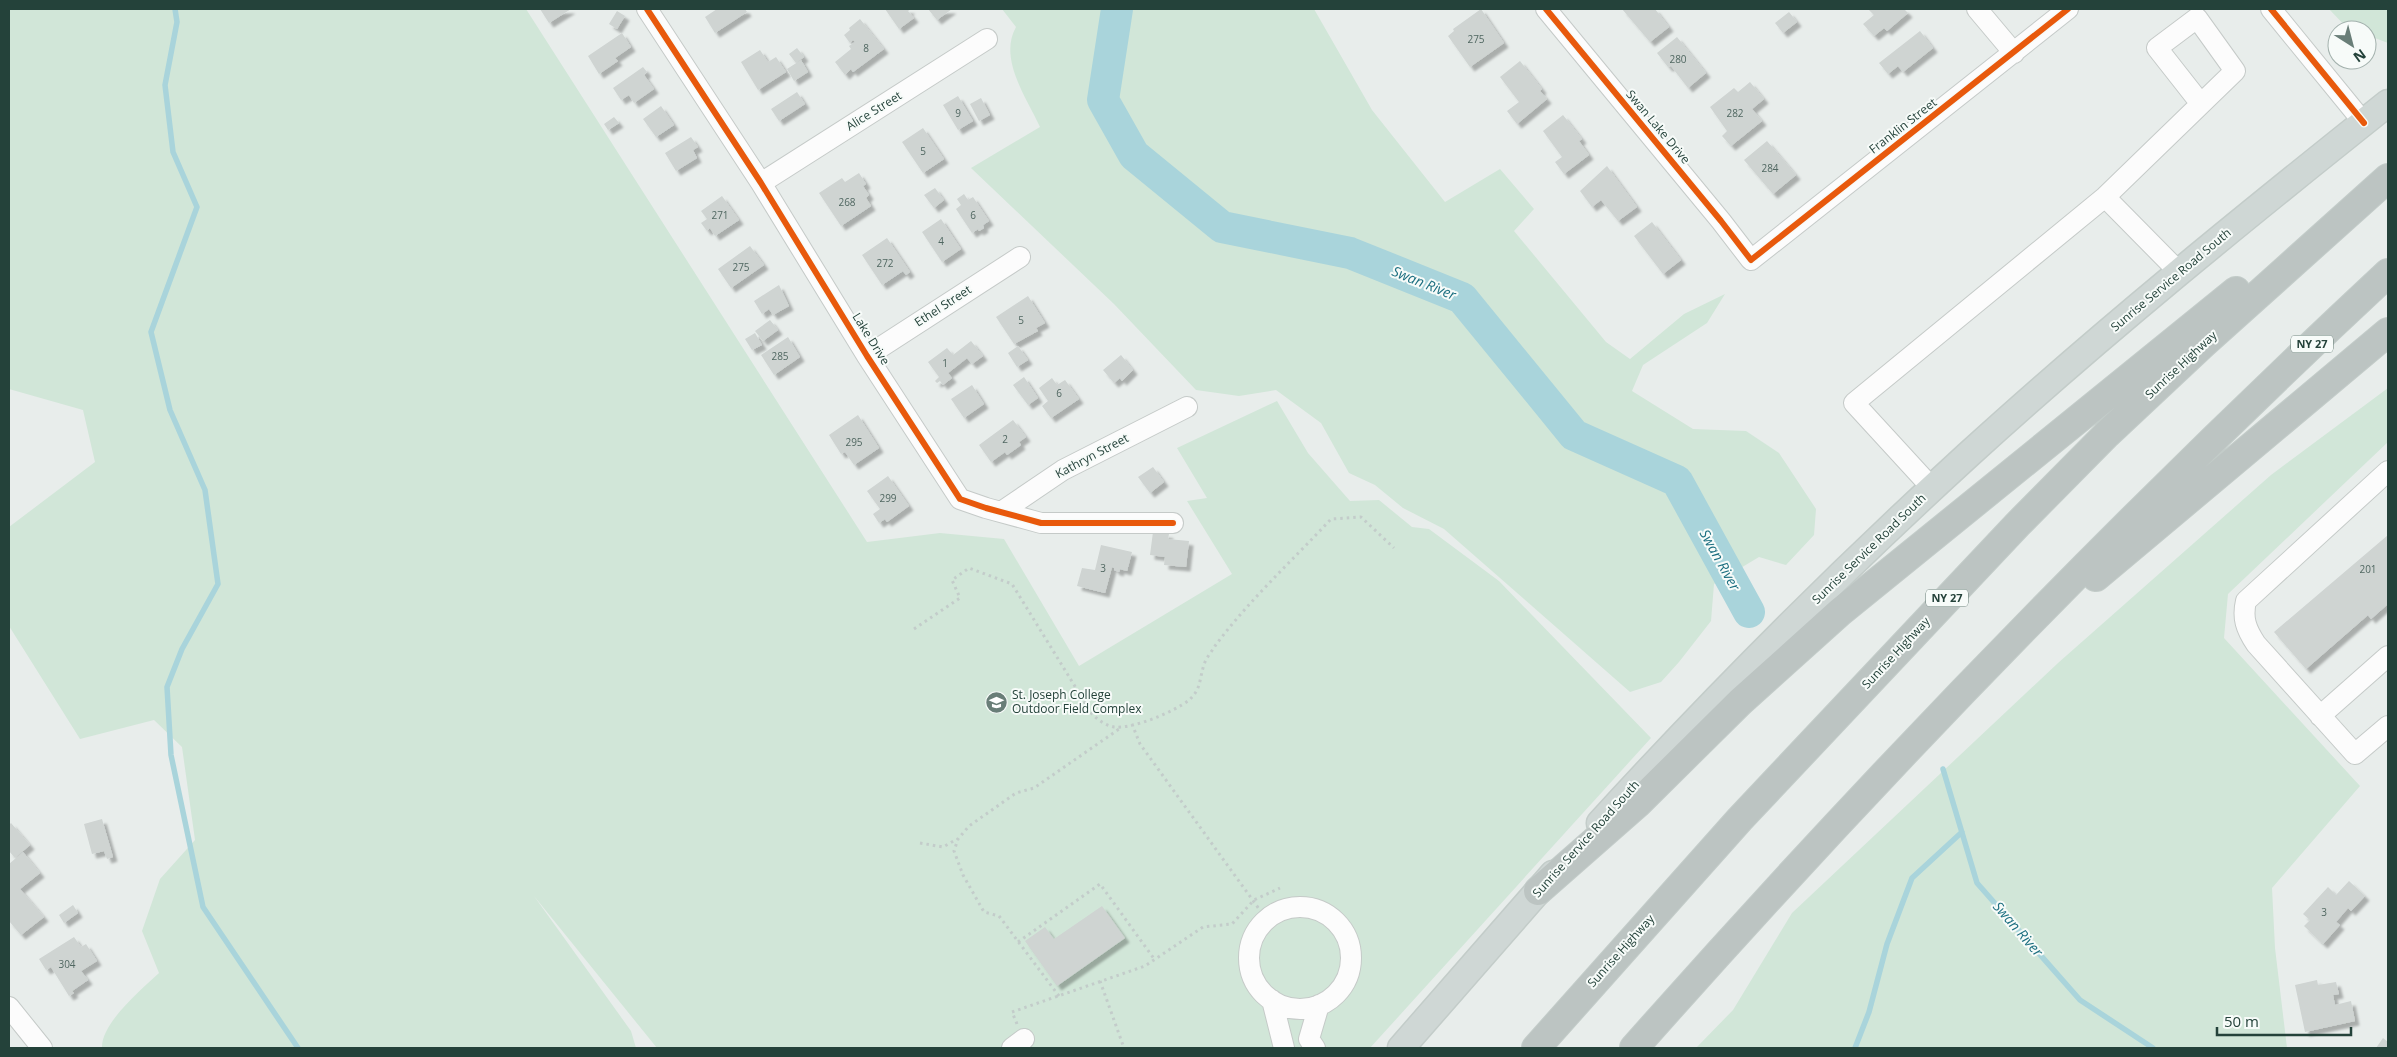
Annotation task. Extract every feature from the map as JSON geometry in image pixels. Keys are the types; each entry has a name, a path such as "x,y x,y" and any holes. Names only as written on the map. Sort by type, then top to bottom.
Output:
{"highway":[{"path":"1538,891 1636,804 1747,695 1847,606 2250,280 2388,178"},
{"name":"Sunrise Highway","path":"1536,1048 1740,819 2018,524 2107,434 2203,344 2388,178"},
{"name":"NY 27","path":"1634,1048 1800,863 1986,666 2236,416 2388,273"},
{"path":"1986,666 2077,594 2388,332"}],"main road":[{"name":"Sunrise Service Road South","path":"1401,1048 1538,891 1666,751 1735,680 1932,488 2179,272 2388,103"}],"street":[{"name":"Lake Drive","path":"649,9 761,183 867,356 960,498 1001,512 1041,522 1173,523"},
{"name":"Swan Lake Drive","path":"1546,9 1722,221 1751,260"},
{"path":"1977,9 2014,53"},
{"name":"Franklin Street","path":"1751,260 2068,9"},
{"path":"2271,9 2364,123"},
{"name":"Alice Street","path":"761,183 988,39"},
{"path":"1932,488 1854,403 2106,197 2201,104"},
{"path":"2106,197 2179,272"},
{"name":"Ethel Street","path":"867,356 1020,257"},
{"name":"Kathryn Street","path":"1001,512 1063,470 1188,407"},
{"path":"2388,471 2246,601 2244,612 2249,634 2355,754 2388,726"},
{"path":"2320,716 2388,656"},
{"path":"1304,907 1320,911 1335,920 1346,934 1351,950 1350,968 1344,984 1333,997 1319,1005 1303,1008 1286,1007 1272,1000 1260,989 1252,975 1249,958 1252,942 1259,928 1267,920 1287,909 1304,907"},
{"path":"1272,1000 1284,1048"},
{"path":"1315,1048 1309,1039 1319,1005"},
{"path":"9,1008 42,1048"}],"path":[{"path":"914,629 960,598 952,580 969,568 1012,584 1092,714 1101,723 1116,727 1124,726 1145,722 1188,701 1198,690 1205,662 1216,646 1282,569 1331,519 1361,518 1394,548"},
{"path":"1132,724 1140,744 1267,920"},
{"path":"920,844 943,847 958,839 969,826 1016,793 1034,788 1124,726"},
{"path":"958,839 954,851 964,875 984,912 999,916 1058,996"},
{"path":"1018,942 1100,884 1154,960"},
{"path":"1016,1039 1018,1027 1012,1012 1145,966 1203,927 1232,924 1254,900 1280,888"},
{"path":"1100,981 1124,1048"}],"green space":[{"path":"9,9 526,9 867,542 940,533 1004,539 1079,666 1232,574 1187,501 1207,498 1177,448 1277,401 1308,453 1350,501 1379,500 1412,527 1429,529 1499,581 1651,738 1370,1048 657,1048 534,896 631,1031 636,1048 102,1048 103,1038 115,1018 159,973 142,931 160,879 195,840 182,747 154,720 80,739 9,626 9,527 95,462 83,410 9,389"},
{"path":"1002,9 1314,9 1372,110 1445,202 1500,169 1534,209 1514,231 1606,342 1630,359 1684,314 1725,294 1707,323 1643,365 1632,391 1693,429 1746,431 1779,453 1816,509 1814,535 1786,565 1759,557 1714,584 1711,621 1661,682 1630,692 1444,529 1403,508 1375,485 1349,473 1321,423 1276,390 1239,396 1196,390 1114,304 971,168 1040,127 1016,78 1010,52 1011,39 1016,27"},
{"path":"2329,9 2388,9 2388,43 2377,39 2377,20 2339,20"},
{"path":"2388,388 2388,442 2228,594 2224,638 2360,786 2272,888 2275,948 2287,1048 1696,1048 1733,1010 1792,913 2058,663 2271,475"}],"building":[{"path":"540,9 571,9 549,23"},
{"path":"717,9 745,9 747,12 715,33 705,17"},
{"path":"885,9 911,9 908,11 914,18 899,29"},
{"path":"928,9 952,9 937,20"},
{"path":"1481,9 1504,43 1470,67 1448,36 1454,31 1453,29"},
{"path":"1622,9 1655,9 1669,27 1650,42"},
{"path":"1868,9 1904,9 1908,13 1887,31 1884,28 1874,36 1863,24 1874,15"},
{"path":"617,11 625,16 617,29 609,24"},
{"path":"1789,12 1797,22 1783,33 1775,23"},
{"path":"860,19 884,49 853,72 851,69 845,75 835,62 851,49 849,46 855,42 853,40 850,43 844,35"},
{"path":"1920,31 1933,48 1903,72 1898,66 1888,74 1879,63"},
{"path":"622,33 631,47 615,58 618,61 599,74 588,56"},
{"path":"1677,37 1706,73 1688,88 1671,66 1668,67 1657,53"},
{"path":"797,48 804,57 796,63 789,54"},
{"path":"760,50 768,62 776,57 786,72 758,90 741,62"},
{"path":"801,60 808,72 794,81 787,69"},
{"path":"1520,61 1542,89 1540,91 1547,99 1517,124 1507,111 1519,102 1500,77"},
{"path":"643,67 647,72 644,75 654,89 634,103 629,95 621,100 613,88"},
{"path":"1750,82 1764,99 1752,109 1762,121 1731,146 1722,136 1727,131 1710,107 1734,88 1738,92"},
{"path":"797,92 805,104 779,121 771,109"},
{"path":"958,96 973,121 958,130 943,105"},
{"path":"981,98 990,115 979,121 970,104"},
{"path":"661,106 674,125 656,137 643,119"},
{"path":"1563,115 1582,139 1579,141 1589,155 1564,174 1555,162 1562,157 1543,131"},
{"path":"614,117 619,123 608,130 604,124"},
{"path":"923,128 944,159 923,173 902,142"},
{"path":"691,137 698,147 693,150 697,158 676,171 665,153"},
{"path":"1767,141 1796,175 1773,194 1744,160"},
{"path":"1607,166 1637,207 1618,221 1601,200 1592,207 1580,191"},
{"path":"859,173 866,184 863,186 869,195 866,198 871,206 841,226 819,193 842,178 845,182"},
{"path":"935,188 944,200 934,208 924,195"},
{"path":"964,194 968,200 973,197 989,221 979,231 978,229 972,233 956,209 961,205 957,199"},
{"path":"722,196 739,220 715,236 710,228 707,231 701,223 707,219 701,211"},
{"path":"941,219 961,249 942,262 922,232"},
{"path":"1652,222 1681,260 1663,274 1634,236"},
{"path":"887,238 910,272 906,275 903,271 882,285 862,255"},
{"path":"750,246 764,265 731,288 718,269"},
{"path":"779,285 789,306 773,315 769,309 762,314 754,301"},
{"path":"1028,296 1045,323 1036,328 1038,331 1014,344 996,317"},
{"path":"770,320 778,330 763,341 755,331"},
{"path":"755,333 762,345 752,350 745,339"},
{"path":"788,337 800,357 774,375 761,355"},
{"path":"971,341 983,356 972,364 967,358 948,373 952,378 943,385 940,381 937,383 935,381 939,377 928,362 947,348 953,355"},
{"path":"1018,346 1028,360 1017,367 1008,353"},
{"path":"1121,355 1133,370 1122,381 1120,378 1114,383 1103,370"},
{"path":"1024,377 1038,398 1028,405 1013,385"},
{"path":"1052,378 1057,385 1065,380 1079,399 1051,418 1042,406 1048,401 1039,388"},
{"path":"972,385 984,404 964,418 951,399"},
{"path":"858,415 879,448 854,465 845,452 841,454 829,435"},
{"path":"1013,420 1026,437 1019,442 1021,445 1007,455 1005,452 991,462 979,445"},
{"path":"1153,467 1164,482 1150,493 1138,477"},
{"path":"888,476 909,506 887,522 885,519 879,523 873,514 880,509 867,491"},
{"path":"1153,532 1169,534 1168,539 1189,541 1186,567 1164,565 1165,557 1150,555"},
{"path":"2388,535 2388,604 2371,619 2368,615 2306,669 2274,632"},
{"path":"1101,545 1132,552 1127,571 1120,569 1119,572 1112,567 1105,593 1077,586 1082,568 1095,570"},
{"path":"102,819 113,857 107,859 104,851 92,854 84,824"},
{"path":"11,823 30,845 15,858 9,851 9,825"},
{"path":"23,852 40,873 20,889 44,917 21,935 9,921 9,864"},
{"path":"2349,881 2365,896 2351,911 2348,908 2336,922 2340,925 2323,944 2304,926 2310,920 2303,914 2328,887 2336,895"},
{"path":"73,905 78,913 64,923 59,915"},
{"path":"1102,906 1125,938 1057,986 1025,941 1045,927 1054,939"},
{"path":"74,937 81,947 86,944 97,961 81,971 88,980 72,991 74,993 69,996 51,967 46,970 39,959"},
{"path":"2317,980 2318,985 2336,982 2339,994 2333,995 2335,1005 2351,1001 2355,1021 2305,1032 2295,985"},
{"path":"2383,1038 2388,1042 2388,1048 2376,1048"}],"waterway":[{"path":"175,9 177,22 165,85 173,152 197,207 151,332 170,410 205,490 218,584 182,649 167,687 171,755 203,907 298,1048"},
{"name":"Swan River","path":"1117,9 1103,100 1134,155 1222,227 1350,253 1462,298 1574,435 1677,481 1749,612"},
{"name":"Swan River","path":"1943,769 1977,883 2080,1000 2153,1048"},
{"path":"1855,1048 1869,1012 1887,944 1912,878 1962,832"}],"cycle path":[{"path":"647,9 761,183 867,356 960,499 1041,523 1173,523"},
{"path":"1546,9 1751,260 2068,9"},
{"path":"2271,9 2364,123"}],"place":[{"name":"St. Joseph College Outdoor Field Complex","path":"996,702"}]}
